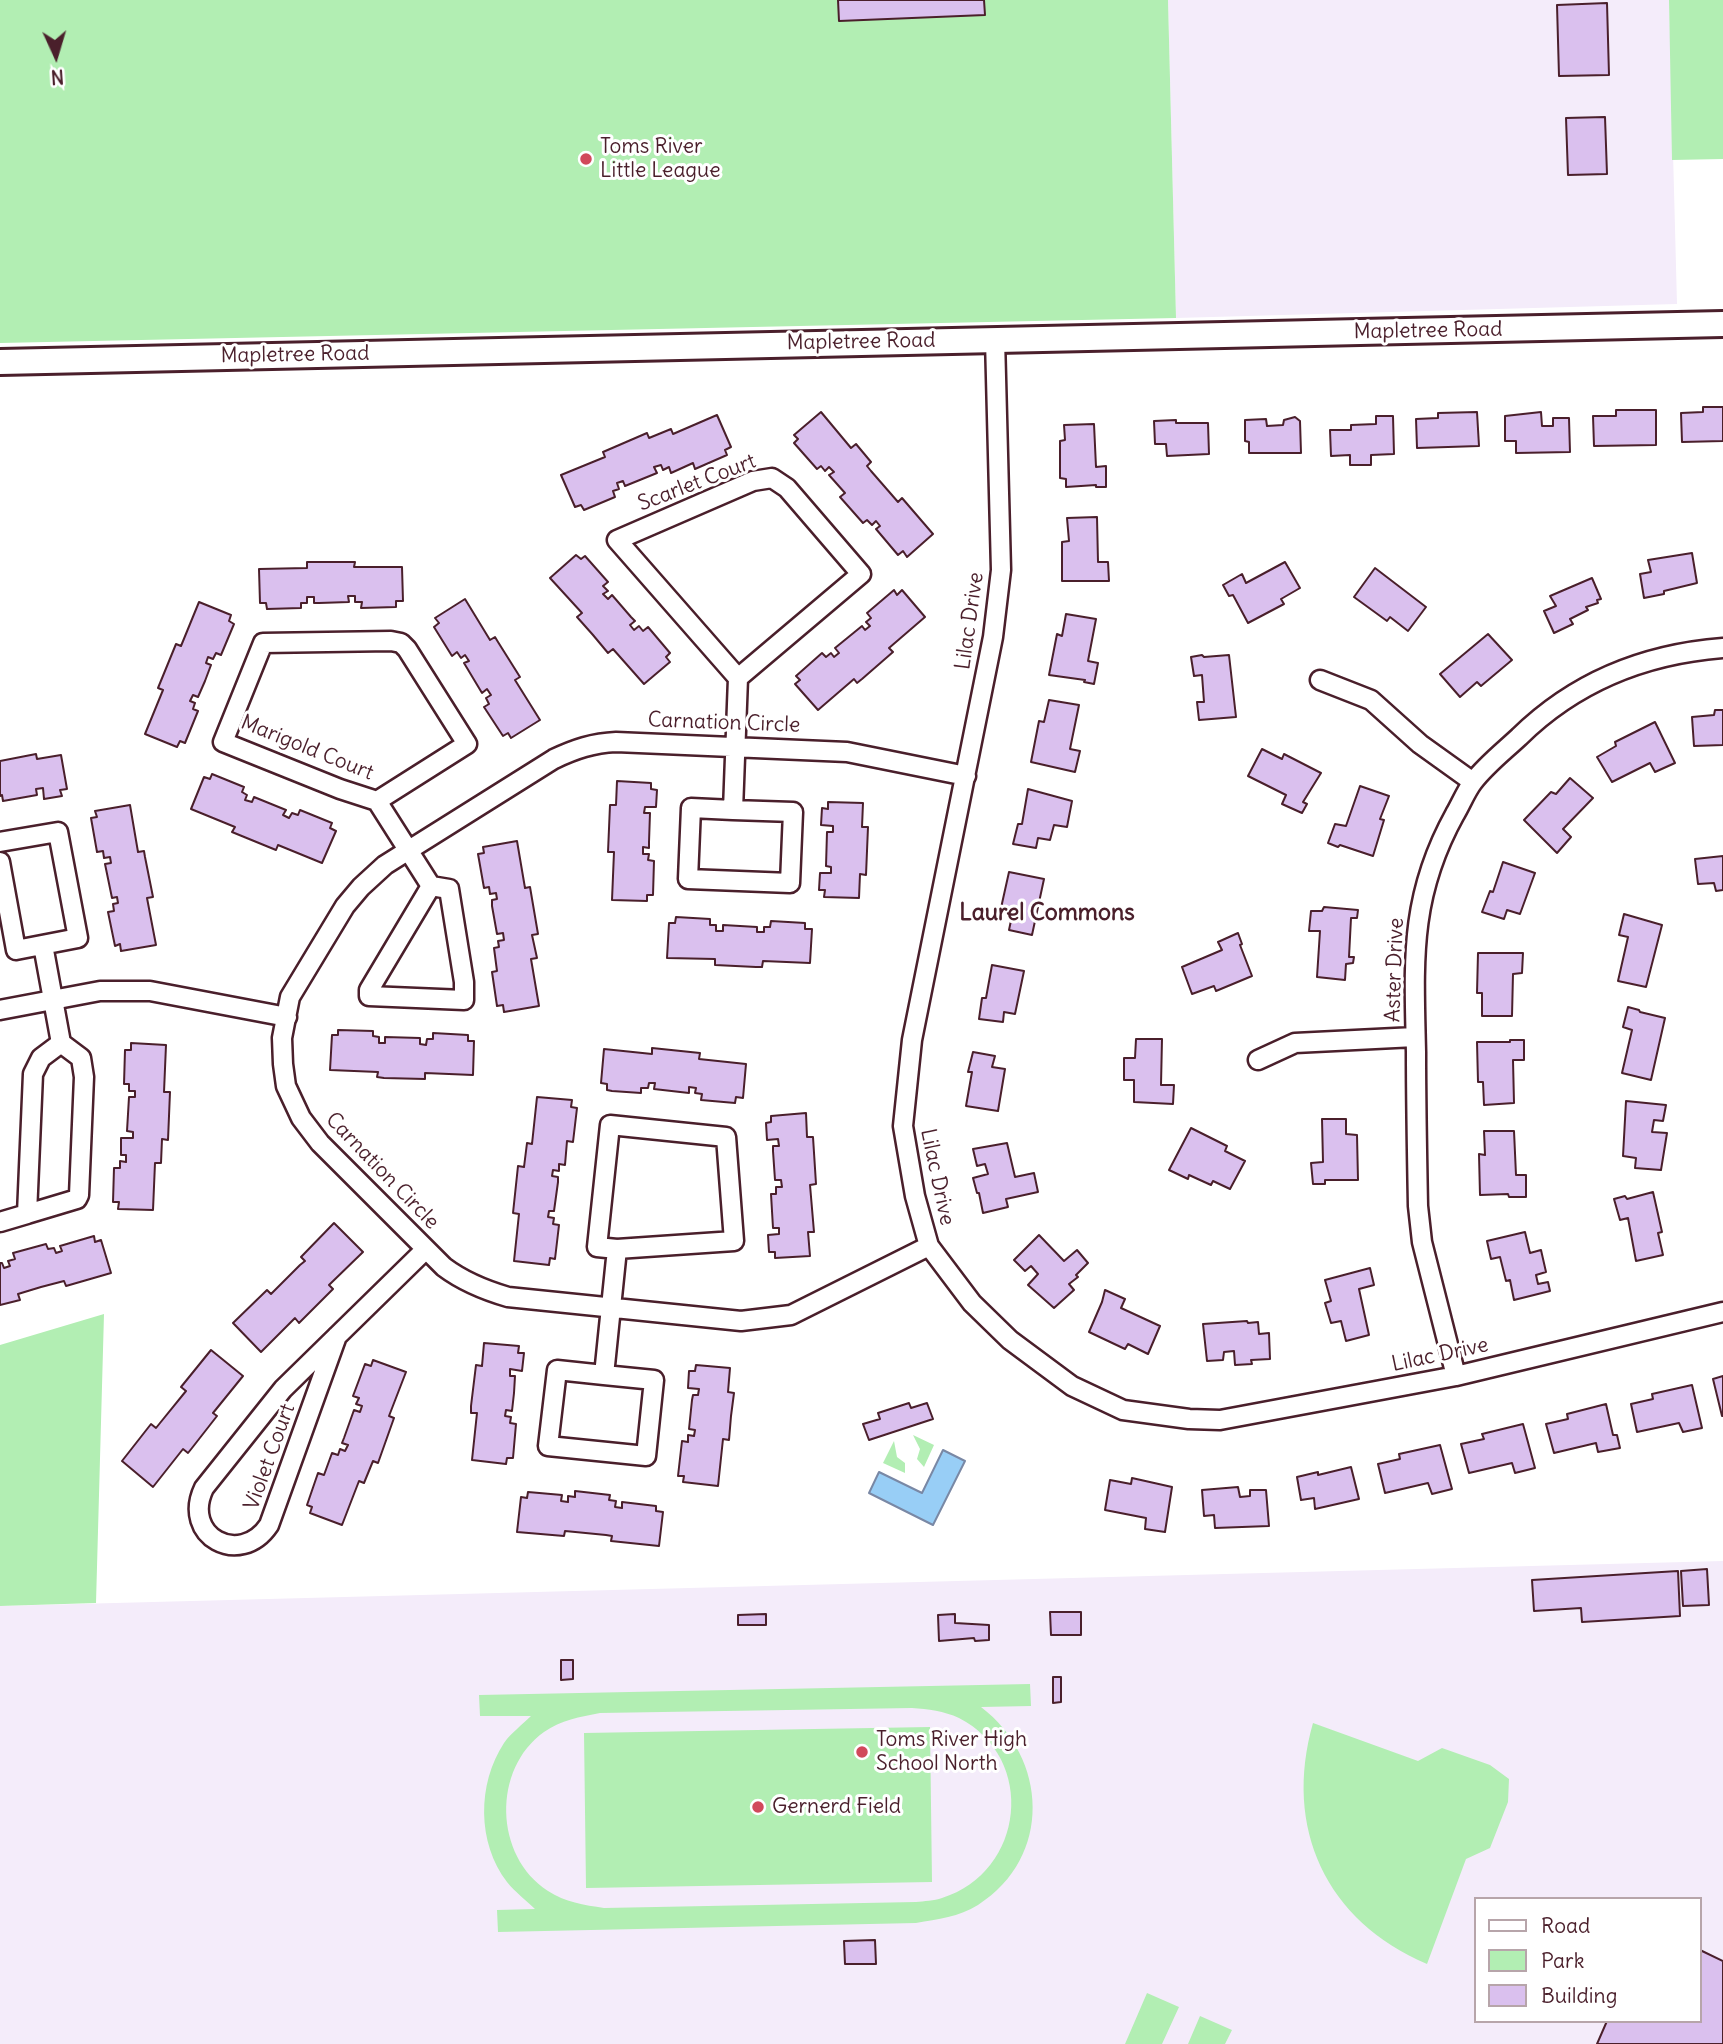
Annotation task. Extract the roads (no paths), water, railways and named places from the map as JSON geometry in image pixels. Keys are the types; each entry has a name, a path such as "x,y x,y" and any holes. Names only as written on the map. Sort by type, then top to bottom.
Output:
{"street":[{"name":"Mapletree Road","path":"0,362 1723,324"},
{"name":"Lilac Drive","path":"995,339 1000,570 993,637 912,1040 902,1126 915,1196 929,1246 972,1303 1010,1340 1072,1386 1123,1410 1189,1419 1220,1420 1457,1376 1723,1312"},
{"name":"Scarlet Court","path":"772,478 787,488 861,573 738,678 617,540 753,481 772,478"},
{"name":"Marigold Court","path":"377,801 467,744 407,649 401,643 391,641 263,643 223,742 377,801 431,886"},
{"name":"Aster Drive","path":"1457,1376 1422,1242 1418,1206 1414,970 1420,908 1428,875 1445,833 1473,782 1537,719 1585,686 1637,663 1693,650 1723,648"},
{"path":"733,810 738,678"},
{"path":"1320,680 1371,700 1420,744 1473,782"},
{"name":"Carnation Circle","path":"929,1246 791,1315 766,1320 741,1321 508,1297 489,1291 465,1282 444,1268 320,1143 301,1118 286,1086 282,1038 290,998 345,906 361,887 385,865 554,759 593,743 616,741 847,752 965,776"},
{"path":"691,808 733,810 793,812 790,883 688,879 691,808"},
{"path":"0,842 58,832 78,938 16,950 0,862"},
{"name":"Marigold Court","path":"431,886 449,888 464,982 464,1000 369,996 369,990 431,886"},
{"path":"0,1222 77,1199 79,1195 84,1077 81,1058 61,1043 43,945"},
{"path":"0,1010 100,991 150,991 286,1017"},
{"path":"1258,1060 1295,1043 1415,1037"},
{"path":"27,1214 33,1074 41,1058 61,1043"},
{"path":"610,1125 726,1137 734,1241 617,1249 597,1247 610,1125"},
{"name":"Violet Court","path":"337,1336 269,1525 263,1533 246,1544 226,1545 217,1541 203,1527 199,1517 198,1507 204,1488 284,1389 337,1336 426,1249"},
{"path":"604,1375 617,1249"},
{"path":"556,1370 604,1375 654,1380 646,1456 548,1446 556,1370"}],"water":[{"path":"943,1450 965,1461 933,1525 869,1493 879,1472 922,1493"}],"place":[{"name":"Toms River Little League","path":"586,159"},
{"name":"Toms River High School North","path":"862,1752"},
{"name":"Gernerd Field","path":"758,1807"}],"district":[{"name":"Laurel Commons","path":"1047,913"}]}
